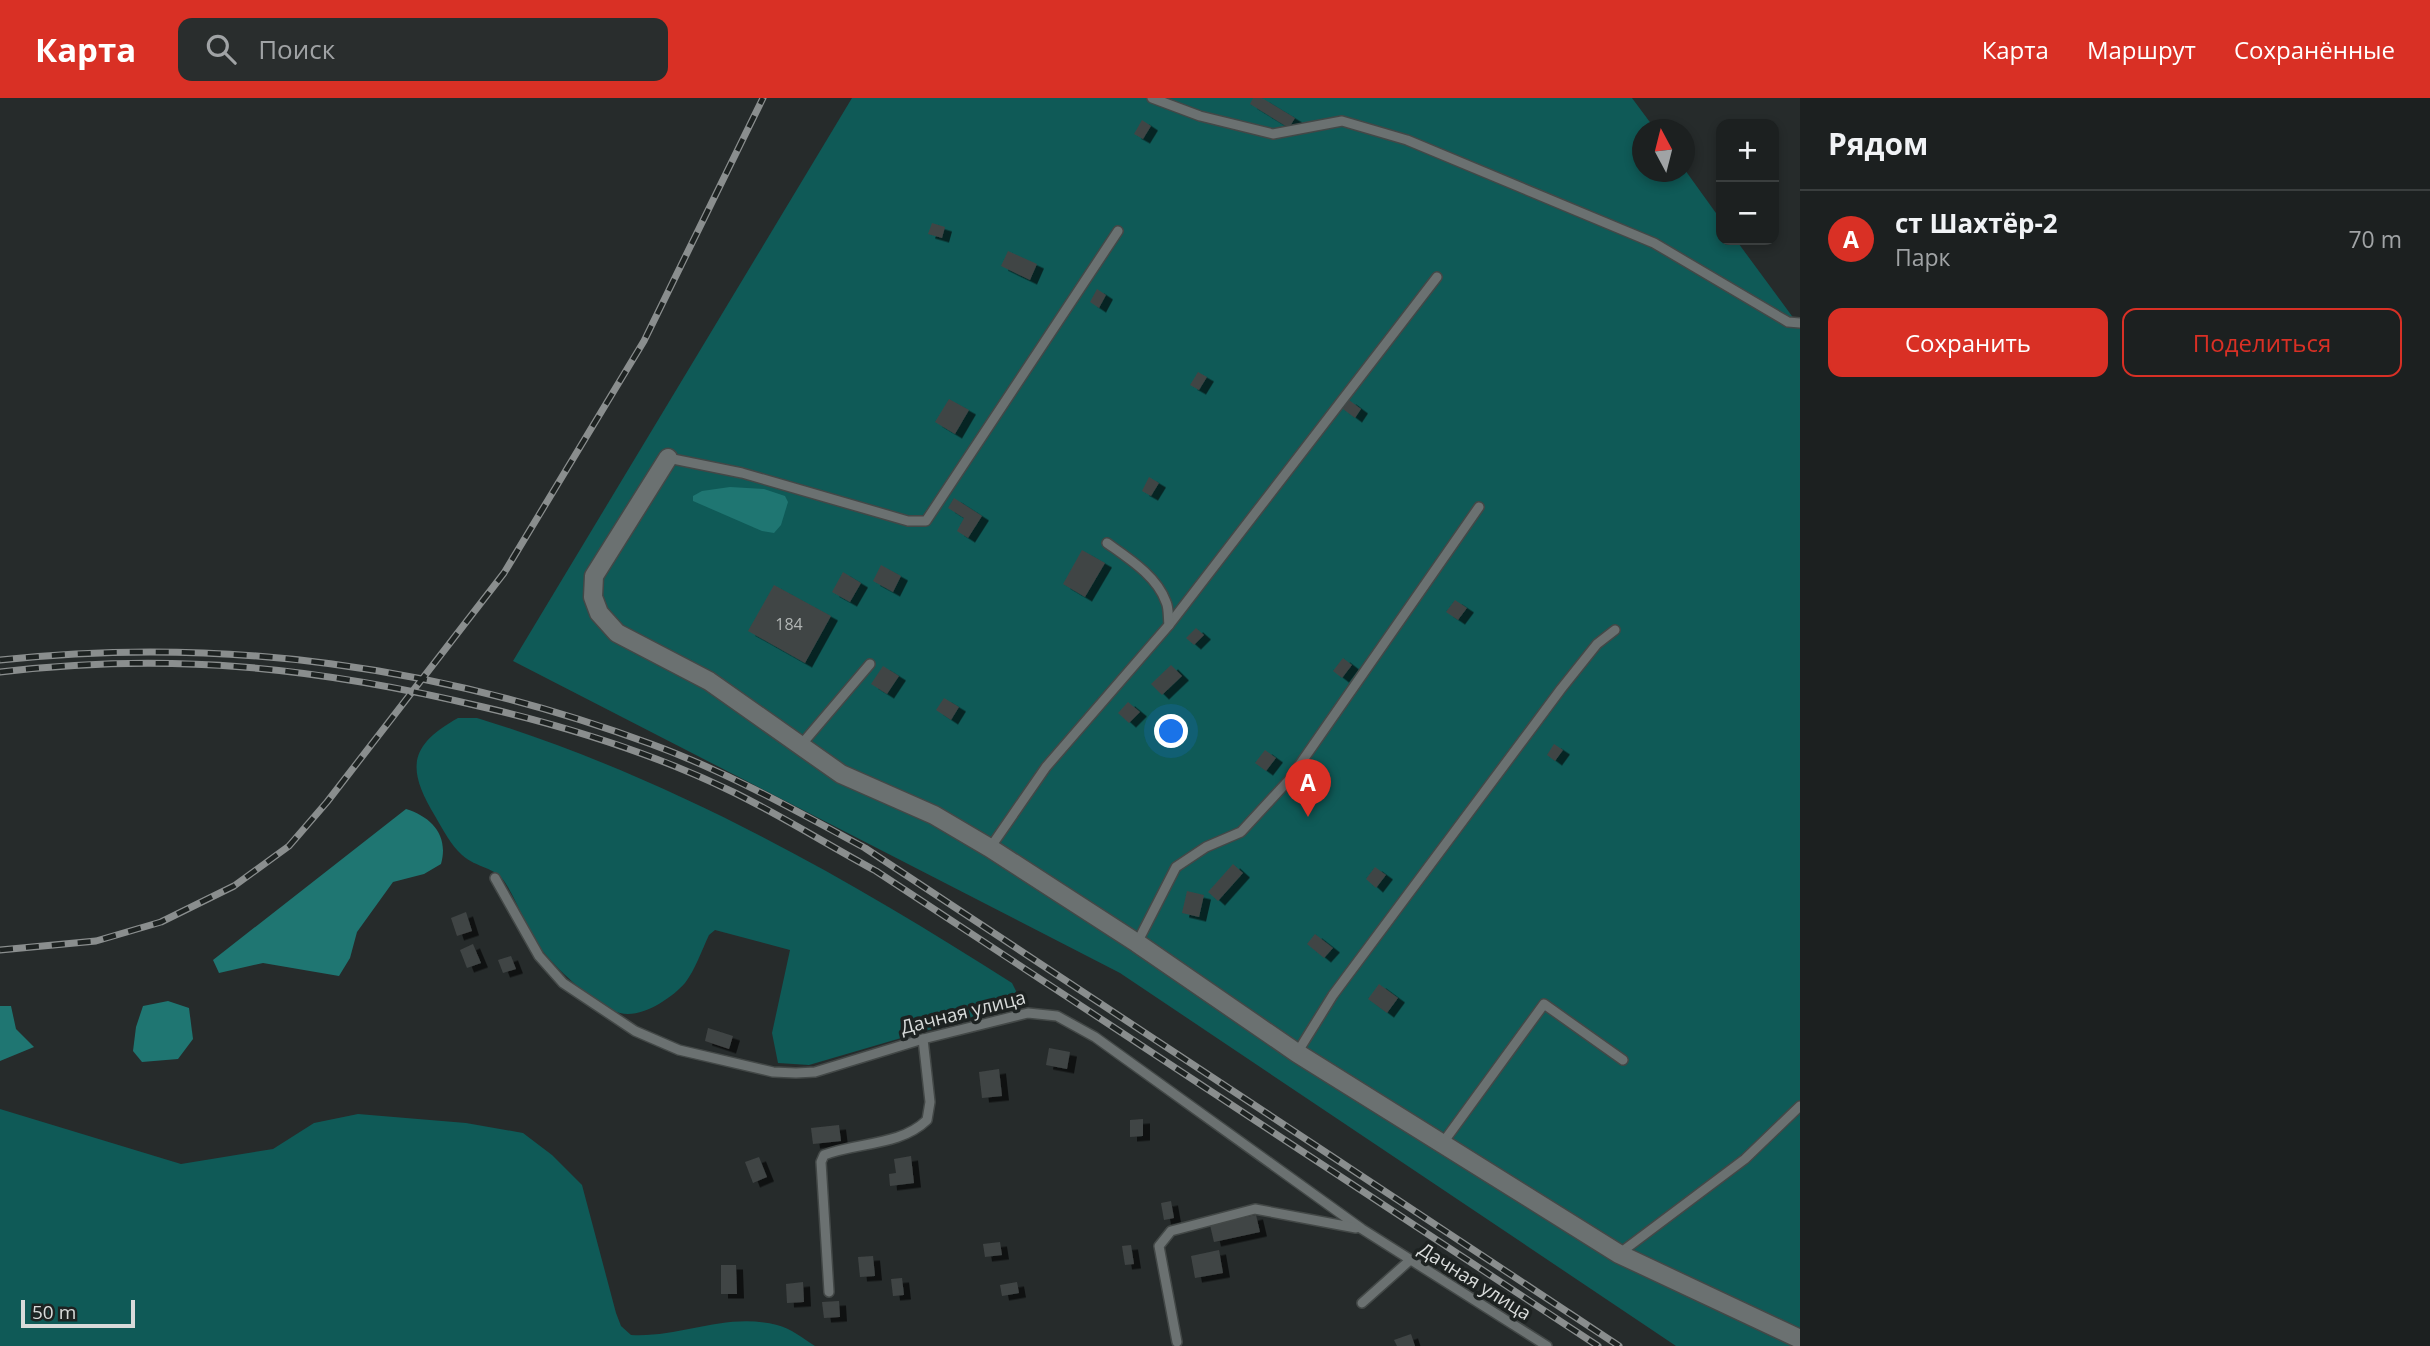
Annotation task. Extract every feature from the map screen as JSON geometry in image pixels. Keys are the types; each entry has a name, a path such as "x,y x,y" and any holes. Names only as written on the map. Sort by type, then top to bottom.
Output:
{"street":[{"path":"668,458 594,576 593,597 599,613 617,634 709,681 841,774 934,815 990,848 1137,943 1297,1053 1619,1255 1800,1339"}],"lane":[{"path":"1152,98 1200,116 1273,134 1342,121 1407,140 1654,243 1788,321 1800,323"},
{"path":"668,458 742,473 908,521 926,521 1118,231"},
{"path":"990,848 1046,767 1168,625 1437,276"},
{"path":"1137,943 1176,867 1206,847 1241,832 1289,780 1479,507"},
{"path":"1107,543 1140,566 1157,588 1166,602 1168,625"},
{"path":"1297,1053 1333,995 1560,689 1597,644 1615,631"},
{"path":"801,745 870,664"},
{"name":"Дачная улица","path":"495,878 538,956 563,983 635,1031 679,1050 773,1072 815,1072 923,1038 1028,1013 1057,1016 1095,1037 1409,1261 1547,1346"},
{"path":"1442,1144 1544,1004 1623,1060"},
{"path":"829,1292 821,1162 824,1155 840,1149 906,1135 927,1120 930,1102 923,1038"},
{"path":"1619,1255 1745,1160 1800,1106"},
{"path":"1177,1342 1159,1247 1171,1231 1255,1209 1362,1229"},
{"path":"1362,1303 1409,1261"}],"shaded area":[{"path":"852,98 1632,98 1648,119 1632,119 1632,182 1694,182 1716,213 1716,245 1740,245 1800,327 1800,1346 1676,1346 1120,973 513,661"},
{"path":"730,487 764,489 785,496 788,502 781,525 774,533 762,531 693,501 693,496 702,491"},
{"path":"458,718 477,718 548,742 686,799 753,832 885,905 1012,983 1016,991 1014,1001 1007,1007 809,1065 778,1063 772,1033 790,950 715,930 709,935 689,978 672,995 656,1006 637,1013 620,1013 610,1009 576,985 545,953 533,938 502,878 458,851 426,799 417,772 421,749 442,728"},
{"path":"406,809 424,817 436,829 443,845 441,864 424,874 393,882 357,932 350,958 339,976 263,963 219,973 213,960"},
{"path":"168,1001 189,1008 193,1039 178,1059 142,1062 133,1051 136,1027 143,1006"},
{"path":"0,1006 11,1006 16,1029 34,1047 0,1061"},
{"path":"0,1109 181,1164 273,1149 314,1123 358,1114 466,1123 523,1133 552,1155 582,1185 616,1313 621,1326 631,1335 668,1333 721,1323 758,1322 787,1329 815,1346 0,1346"}],"building":[{"path":"1253,98 1262,98 1295,118 1289,128 1250,104"},
{"path":"1142,120 1151,126 1143,139 1134,134"},
{"path":"932,223 945,227 942,238 928,234"},
{"path":"1008,251 1037,264 1030,280 1001,266"},
{"path":"1097,289 1106,295 1099,308 1090,302"},
{"path":"1198,372 1207,377 1199,390 1190,385"},
{"path":"949,399 969,410 955,434 935,422"},
{"path":"1349,400 1361,409 1355,418 1343,409"},
{"path":"1149,477 1159,483 1151,496 1142,491"},
{"path":"954,498 982,516 968,538 957,531 964,518 948,508"},
{"path":"1082,550 1105,563 1085,597 1063,584"},
{"path":"881,565 901,576 893,592 873,581"},
{"path":"843,572 861,583 850,602 832,592"},
{"path":"774,585 831,616 805,663 748,631"},
{"path":"1455,600 1467,608 1458,620 1446,612"},
{"path":"1196,628 1204,635 1194,645 1186,638"},
{"path":"1343,658 1352,665 1342,678 1333,671"},
{"path":"1171,665 1182,676 1162,695 1151,684"},
{"path":"883,666 899,676 887,694 871,684"},
{"path":"944,698 959,707 951,720 936,710"},
{"path":"1128,702 1140,712 1129,723 1118,713"},
{"path":"1554,744 1563,750 1555,761 1547,755"},
{"path":"1265,750 1276,758 1266,771 1255,763"},
{"path":"1233,864 1243,873 1218,901 1208,892"},
{"path":"1375,867 1386,875 1376,888 1366,879"},
{"path":"1187,891 1204,895 1199,917 1182,913"},
{"path":"466,912 472,931 457,936 451,918"},
{"path":"1315,934 1333,948 1324,958 1307,944"},
{"path":"473,944 481,963 467,968 460,950"},
{"path":"511,956 516,969 503,973 498,960"},
{"path":"1379,984 1398,998 1387,1013 1368,999"},
{"path":"708,1028 733,1036 729,1049 705,1041"},
{"path":"1049,1048 1070,1052 1067,1069 1046,1065"},
{"path":"999,1069 1002,1096 982,1098 979,1072"},
{"path":"1143,1119 1143,1136 1130,1137 1130,1120"},
{"path":"839,1125 841,1141 813,1144 811,1128"},
{"path":"911,1156 914,1183 890,1186 889,1174 896,1173 894,1159"},
{"path":"759,1157 767,1177 753,1183 745,1162"},
{"path":"1171,1201 1174,1218 1164,1220 1161,1203"},
{"path":"1256,1215 1260,1232 1214,1242 1210,1225"},
{"path":"1000,1242 1002,1255 985,1257 983,1244"},
{"path":"1131,1245 1134,1264 1125,1265 1122,1246"},
{"path":"1219,1250 1223,1273 1195,1278 1191,1256"},
{"path":"873,1256 875,1276 860,1277 858,1257"},
{"path":"721,1265 736,1265 737,1294 721,1294"},
{"path":"902,1278 904,1295 893,1296 891,1279"},
{"path":"803,1282 804,1302 787,1303 786,1284"},
{"path":"1017,1282 1019,1293 1002,1296 1000,1285"},
{"path":"839,1301 840,1317 824,1318 822,1302"},
{"path":"1411,1334 1415,1346 1397,1346 1394,1340"}],"railway":[{"path":"0,950 96,941 161,922 234,886 289,846 327,802 504,573 644,341 763,98"},
{"path":"0,660 167,652 249,655 330,664 411,677 491,695 571,717 706,766 865,848 1619,1346"},
{"path":"0,672 124,663 243,667 302,673 421,693 515,715 610,742 703,778 751,801 876,871 1598,1346"}],"place":[{"name":"ст Шахтёр-2","path":"1308,817"}]}
